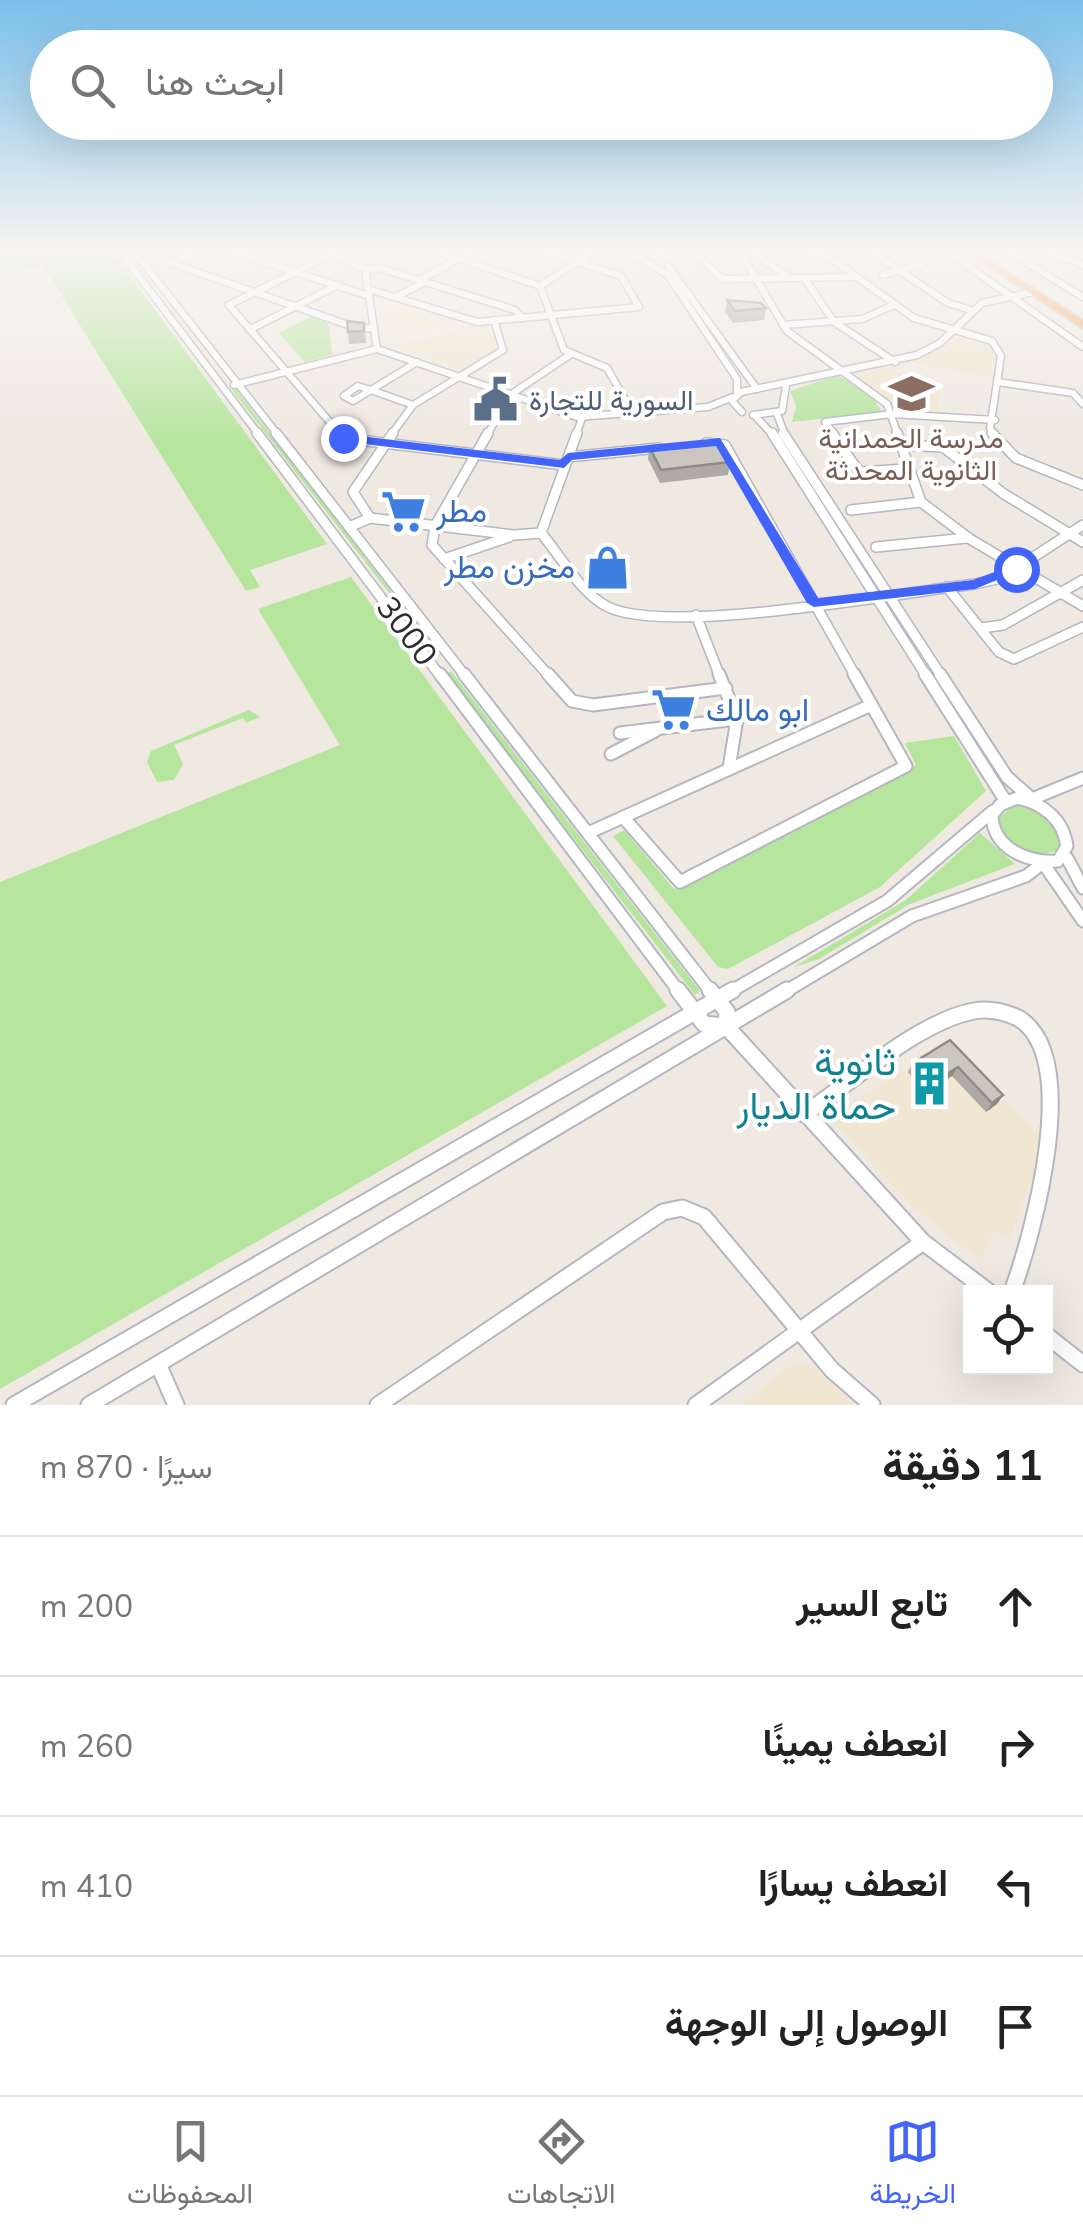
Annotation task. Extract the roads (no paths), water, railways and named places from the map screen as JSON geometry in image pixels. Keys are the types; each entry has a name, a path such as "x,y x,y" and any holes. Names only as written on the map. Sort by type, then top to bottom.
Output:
{"street":[{"name":"3000","path":"168,316 694,1012 704,1024 726,1026 728,1012 184,316"},
{"path":"239,316 343,438 566,461 668,447"},
{"path":"251,329 278,316"},
{"path":"326,316 374,329"},
{"path":"372,316 377,349"},
{"path":"456,316 477,322 547,316"},
{"path":"552,316 564,350 608,368 634,415"},
{"path":"698,316 737,380 733,405 742,412"},
{"path":"701,316 760,390 783,400"},
{"path":"779,316 784,325 838,370 878,395 892,414 906,468 921,502 1016,569 1083,606"},
{"path":"829,316 896,362"},
{"path":"784,325 870,316"},
{"path":"910,316 956,328 998,347 998,382 990,428 993,438 1007,453 1083,485"},
{"path":"708,407 735,396 838,370 896,362 940,343 966,316"},
{"path":"1040,316 1083,347"},
{"path":"370,518 353,492 413,405 504,350 494,320"},
{"path":"223,388 377,349 582,418 708,407 755,416 766,424 875,595 999,806"},
{"path":"571,354 510,395 436,526 432,545 572,701 593,704 726,688"},
{"path":"413,405 371,392 418,362"},
{"path":"998,382 1073,393 1083,404"},
{"path":"755,416 777,414 784,407 786,385"},
{"path":"777,414 777,423 1007,777 1032,799 1068,819 1076,835 1076,848 1068,858 1043,862 1008,849 991,823 999,806"},
{"path":"906,468 859,472 825,422 892,414 994,420"},
{"path":"541,533 582,418"},
{"path":"623,817 680,882 906,766 724,445 685,445"},
{"path":"902,445 943,447 1004,494 1083,542"},
{"path":"851,510 921,502"},
{"path":"349,527 370,518 514,535 541,533"},
{"path":"541,533 606,605 632,616 696,615 814,603 1001,578 1083,525"},
{"path":"444,559 514,535"},
{"path":"876,546 968,538"},
{"path":"980,628 1004,625 1083,580"},
{"path":"948,587 999,652 1014,659 1083,627"},
{"path":"696,615 737,719 729,768"},
{"name":"3000","path":"436,668 454,661"},
{"path":"588,833 869,706"},
{"path":"620,732 737,719"},
{"path":"611,754 661,728"},
{"path":"14,1405 886,901 972,824 999,806 1032,799 1083,778"},
{"path":"1068,858 1083,888"},
{"path":"1043,862 1083,921"},
{"path":"88,1405 912,916 1026,876 1043,862"},
{"path":"804,1114 968,1012 1012,1014 1035,1028 1057,1054 1064,1076 1065,1133 1062,1161 1015,1285"},
{"path":"726,1026 923,1242 980,1285"},
{"path":"378,1405 663,1212 682,1208 704,1216 832,1370 872,1405"},
{"path":"696,1405 923,1242"},
{"path":"1053,1341 1083,1364"},
{"path":"158,1364 176,1405"}],"place":[{"name":"مدرسة الحمدانية الثانوية المحدثة","path":"911,393"},
{"name":"السورية للتجارة","path":"496,400"},
{"name":"مطر","path":"403,511"},
{"name":"مخزن مطر","path":"608,567"},
{"name":"ابو مالك","path":"673,710"},
{"name":"ثانوية حماة الديار","path":"929,1084"}]}
